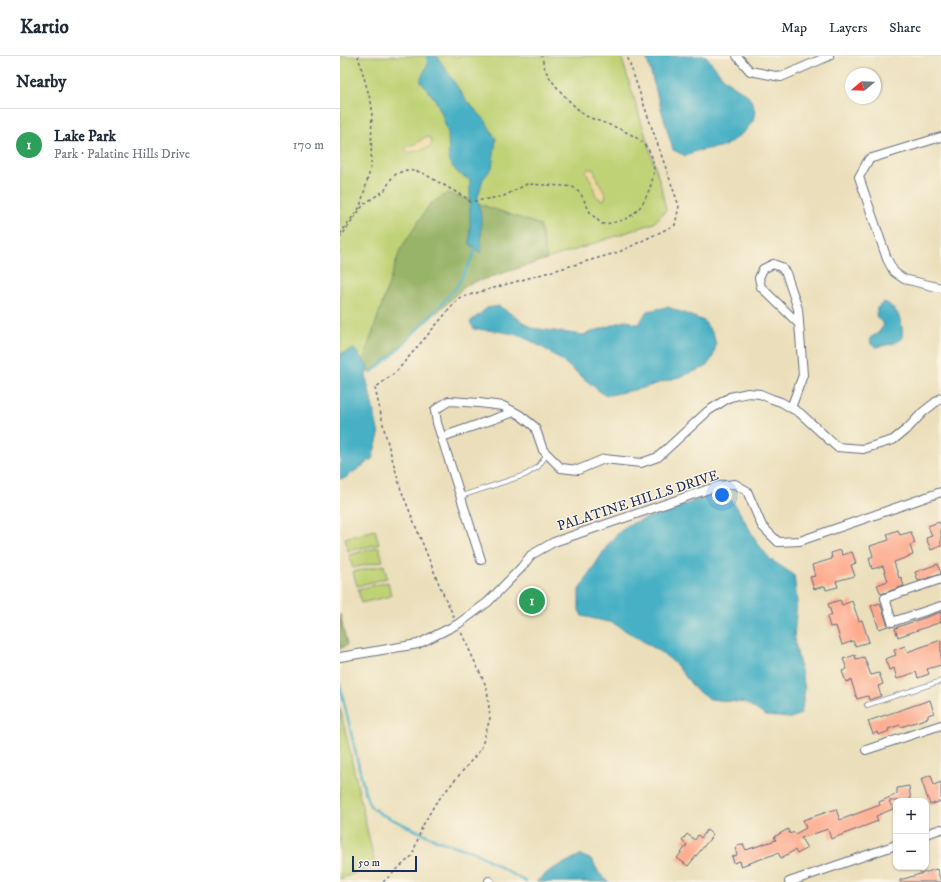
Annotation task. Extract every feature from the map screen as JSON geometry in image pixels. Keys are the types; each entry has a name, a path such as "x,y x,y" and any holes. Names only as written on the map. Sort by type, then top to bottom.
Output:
{"street":[{"path":"737,56 750,71 781,78 829,56"},
{"path":"941,137 869,159 859,176 886,259 894,272 904,279 941,288"},
{"path":"791,408 803,375 798,309 786,273 781,267 773,264 763,269 759,278 761,287 799,324"},
{"path":"481,560 436,422 436,410 449,401 503,406 520,415 535,427 543,450 561,468 578,470 604,459 641,463 658,457 708,411 730,397 748,393 760,394 781,402 800,413 837,447 863,449 893,440 908,428 923,412 941,398"},
{"path":"442,437 514,412"},
{"name":"PALATINE HILLS DRIVE","path":"340,658 418,644 458,624 488,602 521,568 531,555 554,542 718,486 735,484 747,491 762,526 778,542 800,541 941,492"},
{"path":"941,579 885,598 892,622 941,606"},
{"path":"866,750 941,726"},
{"path":"929,833 941,829"},
{"path":"788,882 893,846"}],"lane":[{"path":"461,496 525,475 538,466 547,454"},
{"path":"867,705 941,681"}],"path":[{"path":"340,234 360,207 371,167 372,106 358,56"},
{"path":"340,238 364,204 385,190 391,178 406,170 421,172 468,199 470,202 504,196 527,184 564,186 573,188 581,194 591,214 602,224 614,223 631,217 641,207 650,190 654,177 655,165 652,155 640,139 586,115 574,106 547,73 542,56"},
{"path":"383,882 412,856 422,827"}],"green space":[{"path":"340,56 621,56 661,186 666,210 654,223 456,288 393,355 370,373 362,364 340,355"},
{"path":"448,193 540,225 547,259 468,284 370,373 362,364 400,250 430,204"},
{"path":"375,530 379,544 348,551 345,538"},
{"path":"379,547 383,561 353,568 349,555"},
{"path":"384,565 387,578 357,586 353,572"},
{"path":"388,582 391,596 361,603 358,589"},
{"path":"340,614 347,645 340,649"},
{"path":"340,707 375,865 340,879"}],"sand":[{"path":"425,137 429,137 432,141 430,147 409,153 405,149 407,146 415,144"},
{"path":"588,169 594,170 606,196 604,200 596,196 591,180 586,172"}],"water":[{"path":"426,56 437,56 466,100 485,120 496,139 492,168 483,179 478,197 481,217 481,253 470,244 470,180 458,173 449,162 448,133 442,114 435,99 421,82 421,78 429,62"},
{"path":"646,56 706,56 725,80 745,93 751,100 755,111 753,121 745,131 725,146 696,151 686,156 673,150"},
{"path":"884,302 893,308 897,313 902,328 902,339 895,343 876,347 871,344 870,338 878,333 884,325 876,316 877,308"},
{"path":"499,306 532,328 583,335 627,320 634,324 639,324 647,311 668,307 704,321 713,334 716,344 713,357 706,367 643,388 610,395 603,394 561,360 538,345 513,334 474,329 470,322 487,308"},
{"path":"354,349 368,366 366,377 379,435 372,459 345,478 340,479 340,354"},
{"path":"723,491 736,506 758,544 770,559 794,575 797,601 794,638 805,689 801,714 790,718 766,716 746,703 710,699 696,690 674,662 659,651 613,623 582,616 579,610 579,590 607,546 616,535 628,525"},
{"path":"580,855 592,860 599,873 609,882 536,882 549,871"}],"building":[{"path":"939,522 941,527 941,546 931,550 926,538 932,536 928,526"},
{"path":"898,530 900,535 911,532 915,543 910,545 913,555 894,562 899,578 901,577 904,586 881,594 877,585 888,581 883,566 872,569 869,558 873,556 870,546 889,540 887,534"},
{"path":"841,550 842,555 852,552 856,563 851,565 855,576 836,581 838,587 826,590 825,586 814,589 810,577 815,576 812,565 832,559 831,553"},
{"path":"938,564 941,574 918,581 915,572"},
{"path":"840,600 842,605 852,601 859,621 862,620 869,642 855,646 853,641 842,645 836,626 830,627 827,617 832,615 828,604"},
{"path":"880,603 888,626 879,629 871,606"},
{"path":"941,612 941,622 898,637 895,628"},
{"path":"941,640 941,665 927,669 929,674 918,678 916,672 897,679 894,668 889,670 885,659 896,655 894,650 905,646 907,652"},
{"path":"855,655 856,659 864,657 871,675 879,673 883,684 878,686 881,696 869,700 868,696 857,699 851,680 846,682 842,671 847,669 843,659"},
{"path":"930,700 934,713 928,715 928,718 901,727 900,725 888,729 889,731 879,735 878,732 873,734 868,721"},
{"path":"931,775 934,785 941,782 941,801 930,805 929,798 928,798 921,779"},
{"path":"909,786 911,798 893,798 893,801 889,801 893,809 876,816 878,821 831,839 828,829 801,838 807,848 797,854 795,850 781,858 778,853 741,866 740,861 734,863 732,857 737,855 735,847 743,844 746,850 776,840 774,837 788,829 790,834 794,832 795,834 806,828 803,820 836,809 840,820 880,805 879,802 897,794 897,788"},
{"path":"707,830 713,835 688,866 677,858 687,845 682,841 687,834 695,840 698,835 701,838"},
{"path":"937,869 941,882 900,882 900,880"}],"waterway":[{"path":"426,56 429,62"},
{"path":"370,373 393,355 456,288 473,256 476,247"},
{"path":"340,685 365,793 370,806 379,813 439,841 475,852 526,882"}],"place":[{"name":"Lake Park","path":"532,601"}]}
